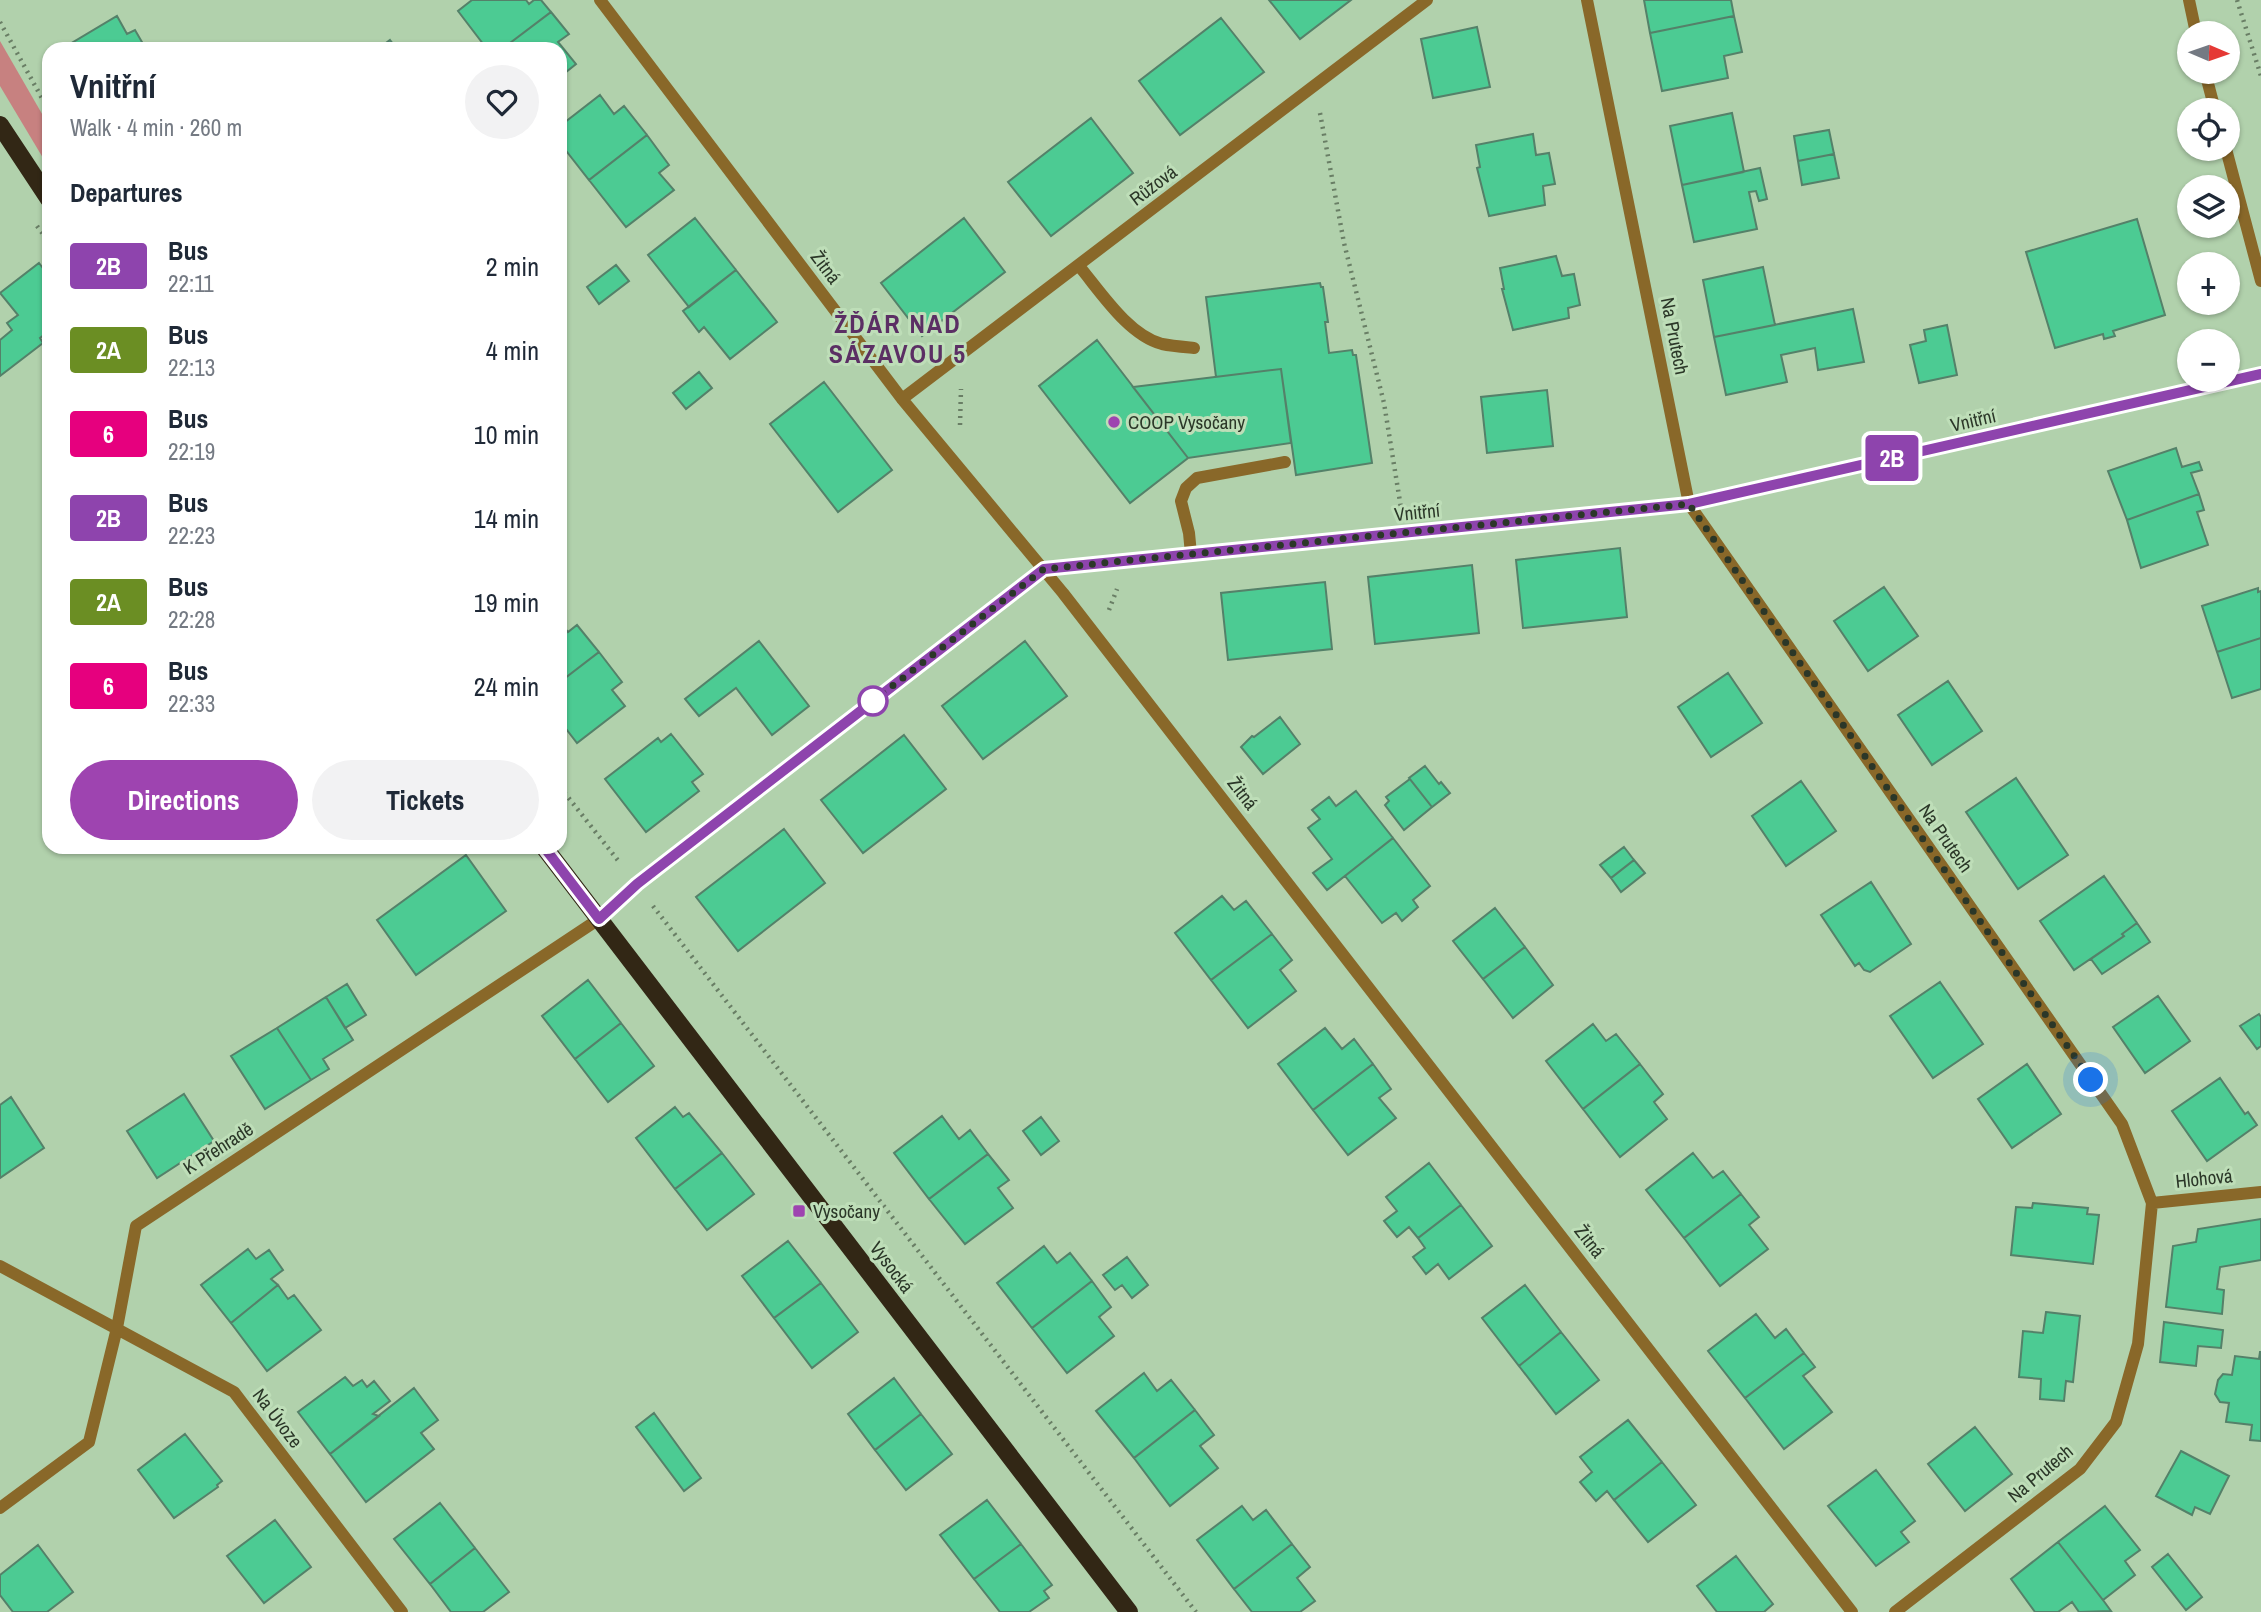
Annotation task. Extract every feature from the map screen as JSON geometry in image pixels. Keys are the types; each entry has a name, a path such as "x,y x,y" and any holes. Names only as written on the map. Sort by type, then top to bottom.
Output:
{"main road":[{"path":"0,125 42,188"},
{"name":"Vysocká","path":"549,854 1129,1612"}],"street":[{"name":"Žitná","path":"600,0 902,399 1044,569 1853,1612"},
{"name":"Růžová","path":"902,399 1427,0"},
{"name":"Na Prutech","path":"1587,0 1689,504 2122,1125 2152,1203 2138,1344 2116,1422 2080,1469 1895,1612"},
{"path":"2189,0 2193,21"},
{"path":"2228,161 2261,281"},
{"path":"1079,266 1117,313 1139,333 1160,344 1194,348"},
{"name":"Vnitřní","path":"1044,569 1689,504 2261,374"},
{"path":"1191,554 1181,501 1186,488 1197,478 1285,462"},
{"path":"599,919 637,884 1044,569"},
{"name":"K Přehradě","path":"0,1508 89,1441 117,1328 136,1226 599,919"},
{"name":"Hlohová","path":"2152,1203 2261,1192"},
{"name":"Na Úvoze","path":"0,1266 234,1392 402,1612"}],"path":[{"path":"2237,0 2261,76"},
{"path":"0,22 42,98"},
{"path":"1311,89 1319,110 1344,243 1384,403 1404,532"},
{"path":"953,362 969,377 959,398 960,428"},
{"path":"567,796 637,884"},
{"path":"653,905 1196,1612"}],"shaded area":[{"path":"0,41 42,114 42,156 0,86"}],"building":[{"path":"472,0 526,0 529,4 534,0 541,0 551,12 511,42 482,42 458,11"},
{"path":"1269,0 1351,0 1300,39"},
{"path":"1644,0 1731,0 1734,16 1650,33"},
{"path":"551,12 569,34 558,42 511,42"},
{"path":"117,16 127,34 135,30 142,42 73,42"},
{"path":"1734,16 1742,52 1724,56 1728,78 1662,91 1650,33"},
{"path":"1221,18 1264,72 1180,135 1139,81"},
{"path":"1477,27 1490,87 1433,98 1421,39"},
{"path":"567,53 576,64 567,71"},
{"path":"600,95 614,114 624,106 647,135 589,180 567,152 567,121"},
{"path":"1732,113 1744,172 1682,185 1670,126"},
{"path":"1091,118 1133,173 1051,236 1008,182"},
{"path":"1829,130 1834,154 1798,161 1794,136"},
{"path":"1533,134 1536,155 1549,153 1555,184 1543,186 1545,205 1489,216 1477,168 1480,167 1476,145"},
{"path":"647,135 669,165 659,173 674,190 626,227 589,180"},
{"path":"1834,154 1839,178 1802,185 1798,161"},
{"path":"1760,168 1767,199 1759,201 1756,191 1749,192 1757,229 1694,242 1682,185"},
{"path":"695,218 736,270 689,307 648,255"},
{"path":"964,218 1005,272 922,336 881,283"},
{"path":"2137,219 2165,315 2113,331 2115,336 2104,339 2103,334 2055,348 2026,252"},
{"path":"1556,256 1562,276 1574,274 1580,305 1568,308 1569,318 1513,330 1502,289 1500,268"},
{"path":"39,263 42,267 42,344 0,376 0,340 12,330 7,323 18,315 0,293"},
{"path":"616,265 629,281 599,304 587,287"},
{"path":"1763,267 1775,325 1714,337 1703,280"},
{"path":"736,270 777,322 730,359 704,327 699,332 683,311"},
{"path":"1320,283 1323,287 1328,322 1325,322 1329,353 1352,350 1353,355 1356,355 1372,463 1296,475 1281,369 1216,377 1206,297"},
{"path":"1853,309 1864,362 1818,370 1815,348 1781,355 1787,382 1726,395 1714,337"},
{"path":"1947,325 1957,375 1919,383 1910,345 1926,341 1924,330"},
{"name":"COOP Vysočany","path":"1097,340 1188,458 1130,503 1039,386"},
{"path":"1281,369 1291,443 1188,458 1133,387"},
{"path":"699,372 712,388 686,409 673,393"},
{"path":"824,382 892,470 838,512 770,424"},
{"path":"1547,390 1553,446 1487,453 1481,397"},
{"path":"2176,448 2182,467 2199,462 2202,470 2191,473 2199,494 2127,520 2108,471"},
{"path":"2199,494 2204,510 2197,512 2208,545 2141,568 2127,520"},
{"path":"1620,548 1627,617 1523,628 1516,560"},
{"path":"1472,565 1479,633 1375,644 1368,577"},
{"path":"1325,582 1332,649 1228,660 1221,593"},
{"path":"1884,587 1918,636 1868,671 1834,621"},
{"path":"2258,588 2258,592 2261,591 2261,638 2217,652 2202,606"},
{"path":"577,625 599,652 567,677 567,631"},
{"path":"2261,638 2261,689 2232,698 2217,652"},
{"path":"759,641 809,706 772,735 736,688 699,716 685,699"},
{"path":"1025,641 1067,696 983,759 942,706"},
{"path":"599,652 622,682 612,690 625,706 577,743 567,730 567,677"},
{"path":"1728,673 1762,723 1711,757 1678,707"},
{"path":"1948,681 1982,731 1932,765 1898,715"},
{"path":"1280,717 1300,744 1263,774 1241,747"},
{"path":"671,734 703,774 692,782 699,791 646,832 605,779 658,738 661,742"},
{"path":"904,735 946,789 863,853 821,800"},
{"path":"1425,766 1450,793 1432,807 1409,778"},
{"path":"2016,778 2068,855 2018,889 1966,812"},
{"path":"1410,779 1432,807 1404,830 1385,805 1389,801 1386,797"},
{"path":"1801,781 1836,831 1786,866 1752,816"},
{"path":"1356,791 1393,838 1327,890 1313,873 1332,859 1308,828 1320,819 1312,810 1329,797 1336,806"},
{"path":"784,829 825,883 738,951 696,897"},
{"path":"1393,838 1430,886 1413,900 1418,907 1402,921 1396,913 1382,923 1345,876"},
{"path":"1624,847 1634,860 1611,878 1600,865"},
{"path":"466,855 506,911 416,975 377,920"},
{"path":"1634,860 1645,873 1621,892 1611,878"},
{"path":"2104,876 2137,923 2122,934 2124,936 2074,970 2040,921"},
{"path":"1871,882 1911,944 1870,972 1864,970 1859,963 1855,966 1821,915"},
{"path":"1222,896 1234,910 1246,901 1272,934 1211,980 1175,933"},
{"path":"1495,908 1525,947 1483,979 1453,941"},
{"path":"2137,923 2150,942 2102,974 2091,959 2124,936 2122,934"},
{"path":"1272,934 1292,960 1280,970 1296,991 1248,1028 1211,980"},
{"path":"1525,947 1553,985 1513,1018 1483,979"},
{"path":"588,980 621,1023 575,1059 542,1016"},
{"path":"1940,982 1983,1044 1933,1078 1890,1016"},
{"path":"347,984 366,1015 345,1028 326,997"},
{"path":"2158,996 2190,1041 2145,1073 2113,1027"},
{"path":"326,997 353,1040 323,1059 329,1069 311,1080 277,1028"},
{"path":"2259,1014 2261,1046 2257,1049 2240,1026"},
{"path":"621,1023 654,1066 608,1102 575,1059"},
{"path":"1593,1024 1606,1041 1616,1034 1640,1064 1583,1109 1546,1061"},
{"path":"277,1028 311,1080 265,1109 231,1056"},
{"path":"1325,1028 1342,1049 1354,1039 1373,1064 1313,1110 1278,1064"},
{"path":"1373,1064 1391,1089 1379,1098 1396,1118 1348,1155 1313,1110"},
{"path":"1640,1064 1663,1094 1654,1102 1667,1119 1620,1157 1583,1109"},
{"path":"2027,1064 2061,1114 2012,1148 1978,1099"},
{"path":"2220,1078 2245,1114 2248,1112 2257,1125 2207,1161 2172,1111"},
{"path":"184,1094 214,1141 157,1178 127,1131"},
{"path":"11,1097 44,1148 0,1178 0,1105"},
{"path":"675,1107 683,1117 689,1113 722,1153 675,1189 636,1138"},
{"path":"942,1116 959,1139 970,1130 988,1154 929,1199 894,1153"},
{"path":"1041,1117 1059,1141 1041,1155 1023,1131"},
{"path":"722,1153 754,1194 707,1230 675,1189"},
{"path":"1693,1153 1713,1178 1723,1171 1741,1194 1684,1238 1646,1190"},
{"path":"988,1154 1009,1180 998,1188 1013,1208 965,1244 929,1199"},
{"path":"1429,1163 1461,1205 1418,1238 1409,1227 1397,1237 1384,1221 1397,1211 1386,1197"},
{"path":"1741,1194 1759,1217 1749,1225 1768,1249 1720,1286 1684,1238"},
{"path":"2033,1203 2088,1208 2087,1214 2099,1215 2093,1264 2011,1255 2016,1207 2032,1208"},
{"path":"1461,1205 1492,1246 1449,1279 1438,1264 1426,1274 1413,1257 1425,1248 1418,1238"},
{"path":"2261,1219 2261,1260 2220,1267 2217,1289 2224,1290 2222,1314 2166,1307 2173,1246 2196,1242 2198,1229"},
{"path":"788,1241 821,1283 774,1318 742,1276"},
{"path":"1044,1246 1057,1263 1070,1253 1092,1281 1032,1328 997,1283"},
{"path":"248,1249 256,1259 269,1250 283,1270 271,1279 278,1285 231,1323 201,1285"},
{"path":"1127,1257 1148,1285 1132,1298 1122,1285 1115,1290 1103,1275"},
{"path":"1092,1281 1111,1307 1099,1317 1114,1336 1067,1373 1032,1328"},
{"path":"821,1283 858,1332 812,1368 774,1318"},
{"path":"278,1285 288,1299 294,1295 321,1330 267,1371 231,1323"},
{"path":"1525,1285 1561,1332 1519,1366 1482,1318"},
{"path":"2046,1312 2080,1316 2073,1382 2066,1381 2064,1401 2040,1399 2041,1379 2019,1377 2023,1331 2043,1333"},
{"path":"1756,1314 1775,1338 1786,1329 1804,1353 1745,1398 1708,1351"},
{"path":"2164,1322 2223,1330 2221,1348 2198,1346 2196,1366 2160,1362"},
{"path":"1561,1332 1599,1380 1556,1414 1519,1366"},
{"path":"2260,1352 2261,1441 2250,1440 2252,1425 2226,1422 2229,1403 2220,1402 2215,1394 2218,1380 2223,1374 2232,1375 2235,1356 2259,1359"},
{"path":"1804,1353 1815,1367 1803,1376 1832,1412 1784,1449 1745,1398"},
{"path":"1144,1373 1157,1391 1171,1380 1195,1410 1134,1458 1096,1411"},
{"path":"345,1377 353,1386 362,1380 367,1387 374,1381 390,1401 373,1414 379,1416 330,1454 298,1412"},
{"path":"894,1378 921,1414 875,1450 848,1414"},
{"path":"414,1388 438,1420 421,1433 434,1449 366,1502 330,1454"},
{"path":"1195,1410 1214,1435 1200,1446 1218,1468 1170,1506 1134,1458"},
{"path":"654,1413 701,1478 684,1491 636,1427"},
{"path":"921,1414 952,1454 906,1490 875,1450"},
{"path":"1628,1420 1662,1462 1614,1500 1607,1491 1596,1501 1580,1482 1592,1472 1580,1457"},
{"path":"1975,1427 2012,1474 1965,1511 1928,1464"},
{"path":"185,1434 222,1481 218,1487 174,1518 138,1470"},
{"path":"2181,1451 2229,1476 2210,1514 2195,1507 2192,1515 2156,1496"},
{"path":"1662,1462 1696,1505 1648,1542 1614,1500"},
{"path":"1876,1470 1915,1521 1901,1532 1909,1542 1876,1566 1828,1506"},
{"path":"987,1500 1021,1544 974,1579 940,1535"},
{"path":"440,1503 475,1548 430,1584 394,1539"},
{"path":"1242,1506 1253,1520 1266,1510 1292,1544 1234,1589 1197,1540"},
{"path":"2105,1506 2140,1550 2125,1561 2135,1575 2103,1600 2058,1542"},
{"path":"275,1520 311,1567 264,1603 227,1556"},
{"path":"2058,1542 2111,1611 2079,1612 2072,1602 2058,1612 2035,1612 2011,1579"},
{"path":"1021,1544 1052,1585 1044,1591 1049,1598 1029,1612 1000,1612 974,1579"},
{"path":"1292,1544 1310,1567 1297,1578 1315,1601 1300,1612 1252,1612 1234,1589"},
{"path":"38,1545 73,1592 47,1612 13,1612 0,1595 0,1575"},
{"path":"475,1548 509,1592 483,1612 451,1612 430,1584"},
{"path":"2168,1554 2202,1597 2186,1610 2152,1567"},
{"path":"1736,1556 1773,1604 1764,1612 1717,1612 1697,1586"}],"bus line":[{"name":"2B","path":"549,854 599,919 637,884 1044,569 1689,504 2261,374"}],"place":[{"name":"COOP Vysočany","path":"1114,422"},
{"name":"Vysočany","path":"799,1211"}],"district":[{"name":"ŽĎÁR NAD SÁZAVOU 5","path":"898,339"}],"route":[{"path":"873,701 1044,569 1689,504 2091,1080"}]}
